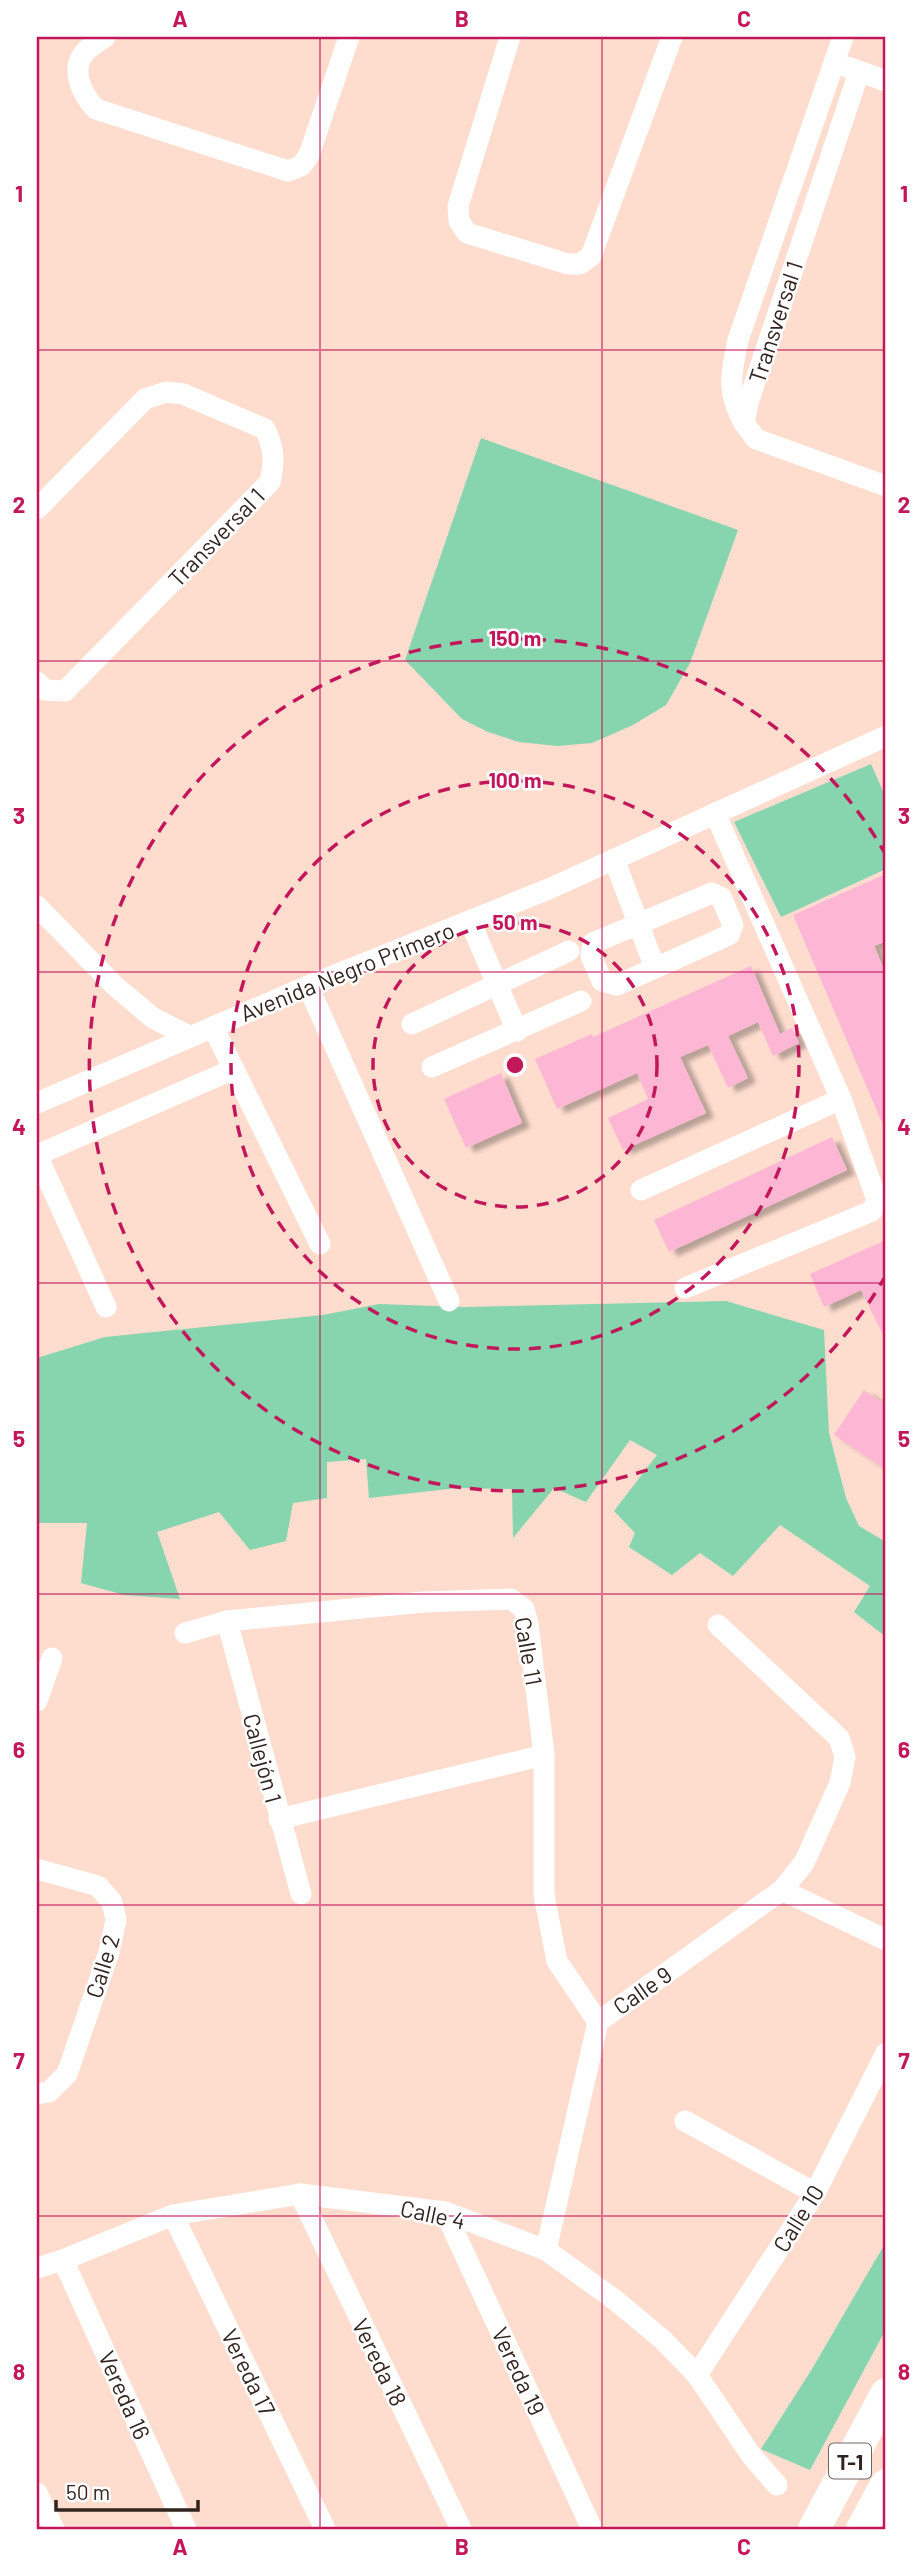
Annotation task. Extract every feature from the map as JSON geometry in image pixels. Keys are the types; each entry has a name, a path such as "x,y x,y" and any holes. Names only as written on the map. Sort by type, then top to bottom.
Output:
{"main road":[{"name":"T-1","path":"814,2529 886,2394"},
{"name":"T-1","path":"862,2529 886,2485"}],"street":[{"path":"104,37 83,53 78,73 86,99 96,109 288,170 301,166 309,155 349,37"},
{"path":"510,37 458,206 459,221 467,233 568,264 580,264 591,256 672,37"},
{"path":"843,37 738,341 730,383 734,406 755,439 886,485"},
{"path":"835,63 886,81"},
{"name":"Transversal 1","path":"744,423 752,390 859,72"},
{"name":"Transversal 1","path":"37,509 145,399 166,392 183,394 265,429 273,446 274,464 270,482 65,691 45,690 37,682"},
{"name":"Avenida Negro Primero","path":"37,1103 189,1036 614,859 886,736"},
{"path":"685,1288 872,1211 877,1200 841,1098 715,813"},
{"path":"614,859 655,968"},
{"path":"712,893 721,897 733,925 729,935 617,985 602,981 591,956 593,943 638,924 712,893"},
{"path":"37,906 114,985 153,1018 189,1036"},
{"path":"470,920 517,1031"},
{"path":"412,1024 569,951"},
{"path":"308,986 449,1301"},
{"path":"432,1067 582,1001"},
{"path":"213,1027 320,1244"},
{"path":"106,1307 37,1155 234,1069"},
{"path":"641,1190 841,1098"},
{"name":"Calle 11","path":"185,1633 227,1621 424,1602 511,1599 524,1609 544,1755 544,1895 557,1961 598,2022"},
{"name":"Callejón 1","path":"227,1621 301,1894"},
{"name":"Calle 9","path":"546,2250 598,2022 782,1890 804,1863 840,1783 845,1757 839,1738 718,1625"},
{"path":"37,1701 52,1658"},
{"path":"279,1819 544,1755"},
{"name":"Calle 2","path":"37,1869 98,1886 111,1902 116,1920 109,1952 67,2074 49,2092 37,2095"},
{"path":"782,1890 886,1940"},
{"name":"Calle 10","path":"697,2375 815,2193 886,2053"},
{"path":"685,2121 815,2193"},
{"name":"Calle 4","path":"37,2268 64,2260 173,2215 300,2194 445,2211 546,2250 615,2300 662,2339 697,2375 751,2455 777,2485"},
{"name":"Vereda 18","path":"300,2194 461,2529"},
{"name":"Vereda 19","path":"445,2211 593,2529"},
{"name":"Vereda 17","path":"173,2215 325,2529"},
{"name":"Vereda 16","path":"64,2260 186,2529"},
{"path":"37,2493 54,2529"}],"green space":[{"path":"481,438 738,530 690,663 666,705 633,725 592,743 557,746 519,742 488,732 462,719 405,660"},
{"path":"871,764 886,798 886,869 781,917 734,822"},
{"path":"726,1301 824,1330 829,1433 846,1498 859,1526 886,1542 886,1637 854,1612 870,1586 780,1525 733,1576 700,1553 672,1575 629,1547 635,1533 614,1511 657,1455 630,1440 586,1502 554,1488 513,1538 512,1489 457,1488 369,1498 366,1459 327,1462 327,1498 293,1503 286,1541 250,1550 219,1512 157,1532 180,1599 124,1595 81,1583 87,1523 37,1523 37,1358 105,1337 323,1315 379,1304 463,1307"},
{"path":"886,2242 886,2329 810,2470 761,2449 812,2369"}],"building":[{"path":"886,874 886,941 874,946 886,974 886,1132 793,915"},
{"path":"751,966 780,1034 792,1028 799,1043 773,1056 758,1022 728,1036 748,1078 728,1088 708,1045 680,1057 706,1113 623,1150 608,1118 648,1099 637,1073 557,1109 535,1059 592,1034 593,1037"},
{"path":"501,1073 522,1123 466,1148 444,1099"},
{"path":"832,1137 847,1170 669,1252 654,1220"},
{"path":"886,1240 886,1341 861,1290 824,1307 810,1274"},
{"path":"864,1390 886,1405 886,1470 834,1435"}]}
